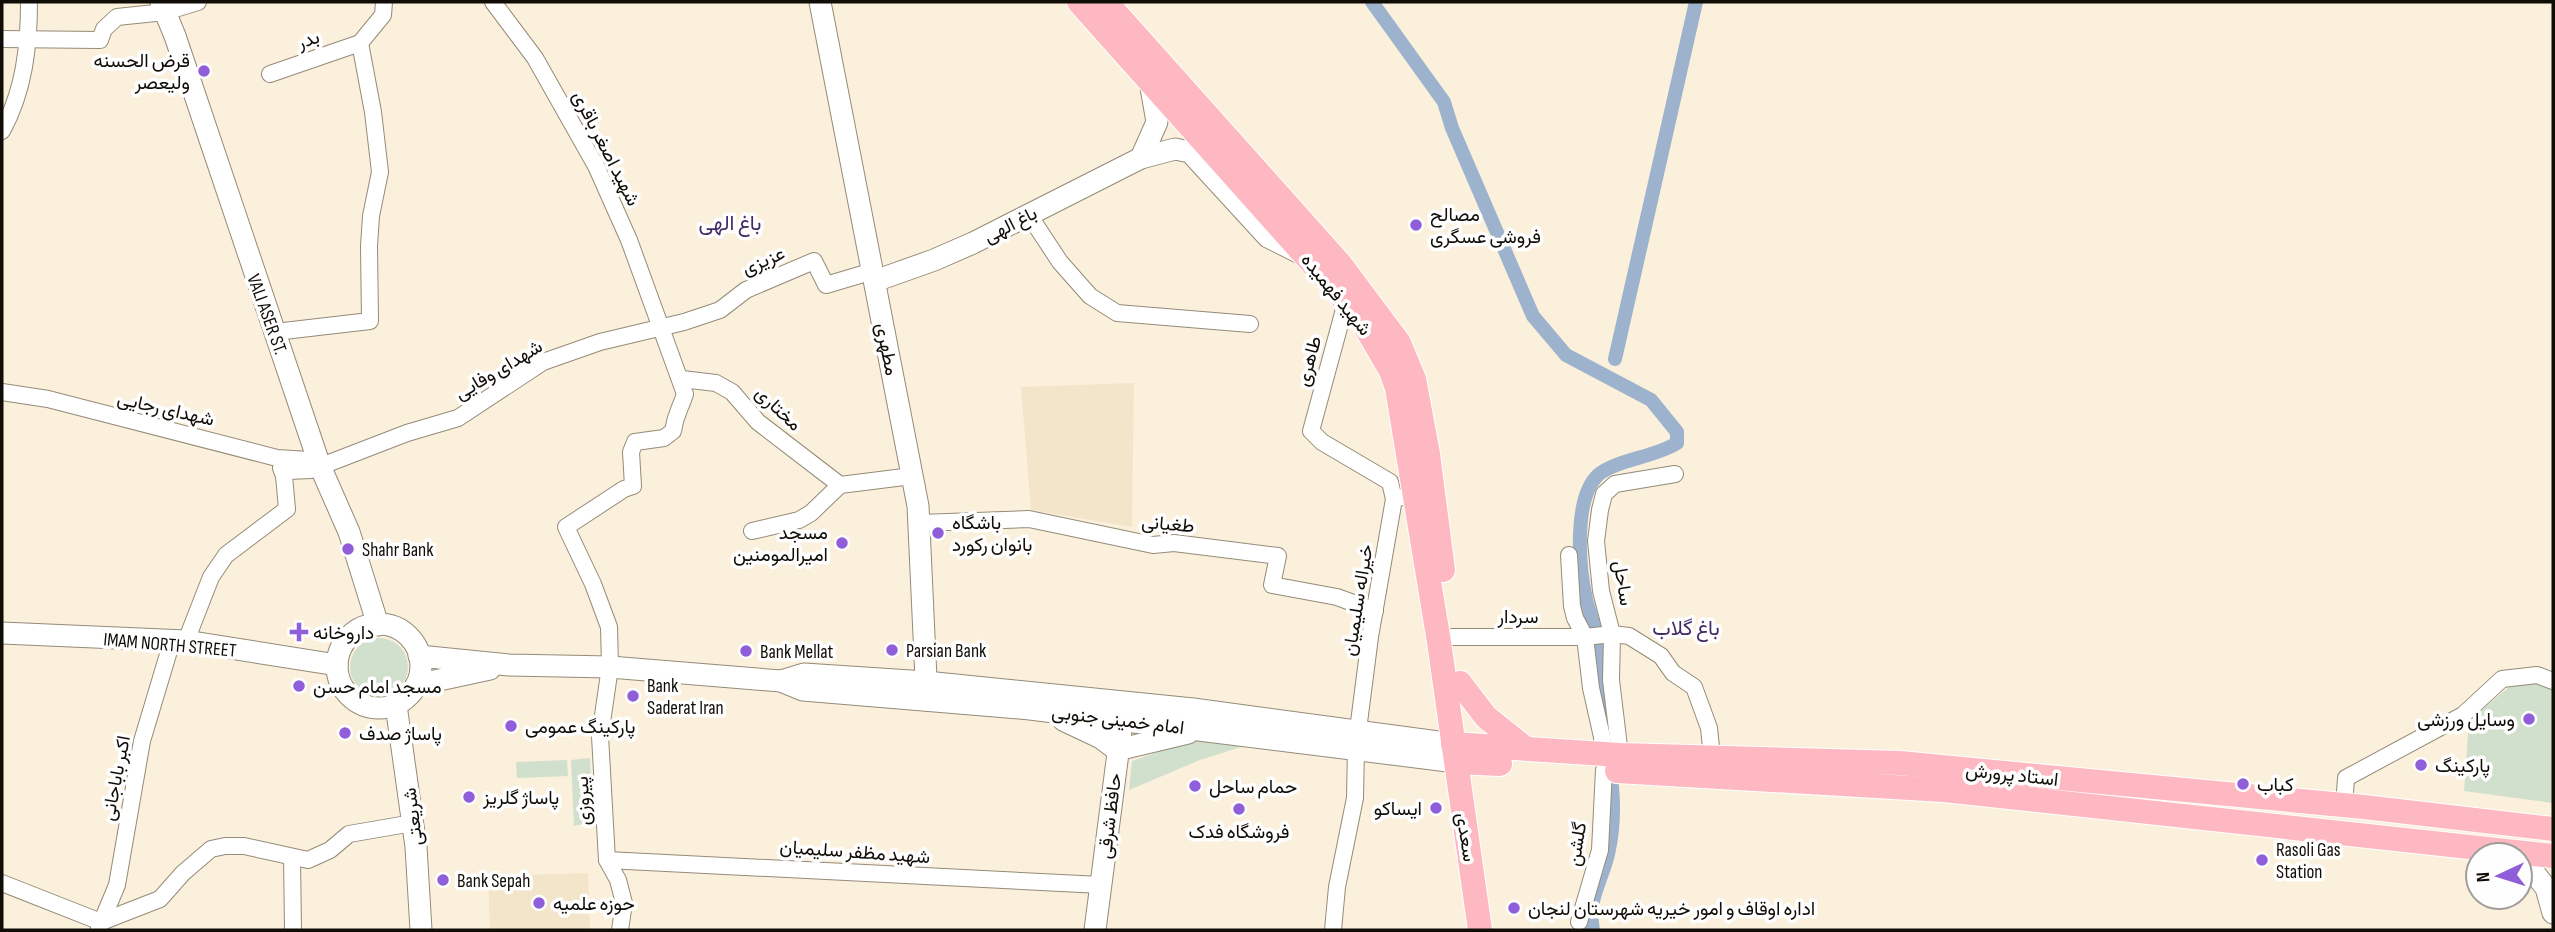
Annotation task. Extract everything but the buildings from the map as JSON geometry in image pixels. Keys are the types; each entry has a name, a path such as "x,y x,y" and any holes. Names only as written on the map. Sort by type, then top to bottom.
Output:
{"main road":[{"name":"مطهری","path":"820,2 912,476 919,523 926,691"},
{"name":"شهید فهمیده","path":"1079,2 1346,302 1362,321 1391,371 1405,426 1405,496 1463,753"},
{"name":"شهید فهمیده","path":"1107,2 1340,264 1399,343 1414,379 1428,454 1460,683 1463,753"},
{"name":"VALI ASER ST.","path":"163,7 320,466 349,532 378,625"},
{"path":"1141,158 1157,122 1150,82"},
{"name":"باغ الهی","path":"874,276 934,260 1141,158 1175,149 1190,152 1269,237 1306,256"},
{"path":"366,627 392,627 404,633 414,644 419,656 420,676 416,685 408,696 396,705 368,707 345,692 339,679 337,665 345,641 354,632 366,627"},
{"name":"IMAM NORTH STREET","path":"2,633 179,641 337,665"},
{"path":"419,656 509,665"},
{"path":"416,685 509,665"},
{"name":"امام خمینی جنوبی","path":"509,665 610,667 781,681 804,674 1031,709 1123,711 1204,729 1285,741 1357,739"},
{"path":"1460,683 1486,717 1525,748"},
{"name":"امام خمینی جنوبی","path":"926,691 1123,711 1463,753"},
{"name":"شریعتی","path":"396,705 413,822 421,930"},
{"path":"1031,709 1076,724 1117,750 1204,729"},
{"name":"حافظ شرقی","path":"1095,930 1123,711"},
{"name":"استاد پرورش","path":"1463,753 1525,748 1609,759 1944,790 2464,846"},
{"name":"استاد پرورش","path":"1463,753 1609,759 1712,757 1900,763 2335,798 2364,807 2553,830"},
{"name":"سعدی","path":"1463,753 1480,930"},
{"name":"سعدی","path":"1463,753 1492,930"},
{"path":"1899,787 1900,763"},
{"name":"استاد پرورش","path":"2534,854 2553,856"},
{"path":"2534,873 2546,888 2553,913"}],"street":[{"path":"2,131 13,111 29,40 29,2"},
{"path":"2,39 100,40 104,29 117,18 198,2"},
{"path":"275,332 370,321 370,226 380,172 373,112 360,43 383,15 384,2"},
{"name":"شهید اصغر باقری","path":"494,2 535,58 596,166 629,240 682,379"},
{"name":"بدر","path":"270,74 360,43"},
{"path":"1029,215 1060,262 1090,296 1117,313 1250,324"},
{"name":"عزیزی","path":"660,327 720,310 746,290 814,261 826,285 874,276"},
{"name":"طاهری","path":"1346,302 1311,431 1322,442 1390,482 1405,496"},
{"name":"شهدای وفایی","path":"284,476 288,471 311,470 407,433 458,418 543,362 600,342 660,327"},
{"name":"مختاری","path":"682,379 716,383 732,392 758,422 840,485"},
{"name":"پیروزی","path":"620,930 624,903 622,891 607,860 600,736 610,667 609,626 566,527 624,489 633,486 631,452 635,442 664,438 673,431 676,412 685,394 682,379"},
{"name":"شهدای رجایی","path":"2,392 48,399 277,458 309,460 320,466"},
{"path":"277,458 284,476"},
{"name":"ساحل","path":"1609,759 1612,634 1601,591 1597,541 1604,494 1615,484 1675,474"},
{"name":"اکبر باباجانی","path":"100,926 117,885 142,741 179,641 211,577 226,555 287,509 284,476"},
{"path":"752,531 799,520 811,513 840,485 912,476"},
{"name":"خیراله سلیمیان","path":"1357,739 1375,611 1405,496"},
{"name":"طغیانی","path":"919,523 1029,519 1153,545 1174,543 1278,556 1272,585 1337,597 1375,611"},
{"path":"1569,555 1572,606 1585,637 1591,688 1609,759"},
{"path":"1612,634 1629,636 1645,643 1661,656 1673,673 1694,687 1709,728 1712,757"},
{"name":"سردار","path":"1452,637 1585,637 1612,634"},
{"path":"2335,798 2346,778 2463,715 2502,679 2537,675 2553,681"},
{"path":"1334,930 1337,887 1355,798 1357,739"},
{"name":"گلشن","path":"1579,922 1600,850 1609,759"},
{"path":"2,883 100,926 160,899 183,873 211,849 244,846 308,860 330,850 349,834 413,822"},
{"path":"292,857 293,930"},
{"name":"شهید مظفر سلیمیان","path":"607,860 1101,885"}],"shaded area":[{"path":"1134,383 1132,527 1031,510 1021,387"},
{"name":"حوزه علمیه","path":"588,873 590,930 490,930 488,876"}],"green space":[{"path":"379,638 390,640 403,651 408,667 406,678 395,691 379,696 368,694 355,683 350,667 352,656 363,643"},
{"path":"2514,683 2544,683 2553,686 2553,803 2464,791 2469,720"},
{"path":"1203,736 1260,741 1200,760 1129,790 1132,761"},
{"path":"590,758 592,811 588,823 574,826 571,760"},
{"path":"567,760 568,776 517,778 516,762"}],"waterway":[{"path":"1372,2 1444,102 1452,128 1533,316 1566,355 1651,400 1677,432 1677,443 1668,448 1615,466 1598,475 1590,486 1581,517 1581,570 1597,640 1602,696 1611,740"},
{"path":"1615,359 1696,2"},
{"path":"1593,930 1593,900 1611,838 1612,787"}],"place":[{"name":"قرض الحسنه ولیعصر","path":"204,71"},
{"name":"مصالح فروشی عسگری","path":"1416,225"},
{"name":"باشگاه بانوان رکورد","path":"938,533"},
{"name":"مسجد امیرالمومنین","path":"842,543"},
{"name":"Shahr Bank","path":"348,549"},
{"name":"داروخانه","path":"299,632"},
{"name":"Parsian Bank","path":"892,650"},
{"name":"Bank Mellat","path":"746,651"},
{"name":"مسجد امام حسن","path":"299,686"},
{"name":"Bank Saderat Iran","path":"633,696"},
{"name":"وسایل ورزشی","path":"2529,719"},
{"name":"پارکینگ عمومی","path":"511,726"},
{"name":"پاساژ صدف","path":"345,733"},
{"name":"پارکینگ","path":"2421,765"},
{"name":"کباب","path":"2243,784"},
{"name":"حمام ساحل","path":"1195,786"},
{"name":"پاساژ گلریز","path":"469,797"},
{"name":"ایساکو","path":"1436,808"},
{"name":"فروشگاه فدک","path":"1239,809"},
{"name":"Rasoli Gas Station","path":"2262,860"},
{"name":"Bank Sepah","path":"443,880"},
{"name":"حوزه علمیه","path":"539,903"},
{"name":"اداره اوقاف و امور خیریه شهرستان لنجان","path":"1514,908"}],"district":[{"name":"باغ الهی","path":"730,223"},
{"name":"باغ گلاب","path":"1686,628"}]}
